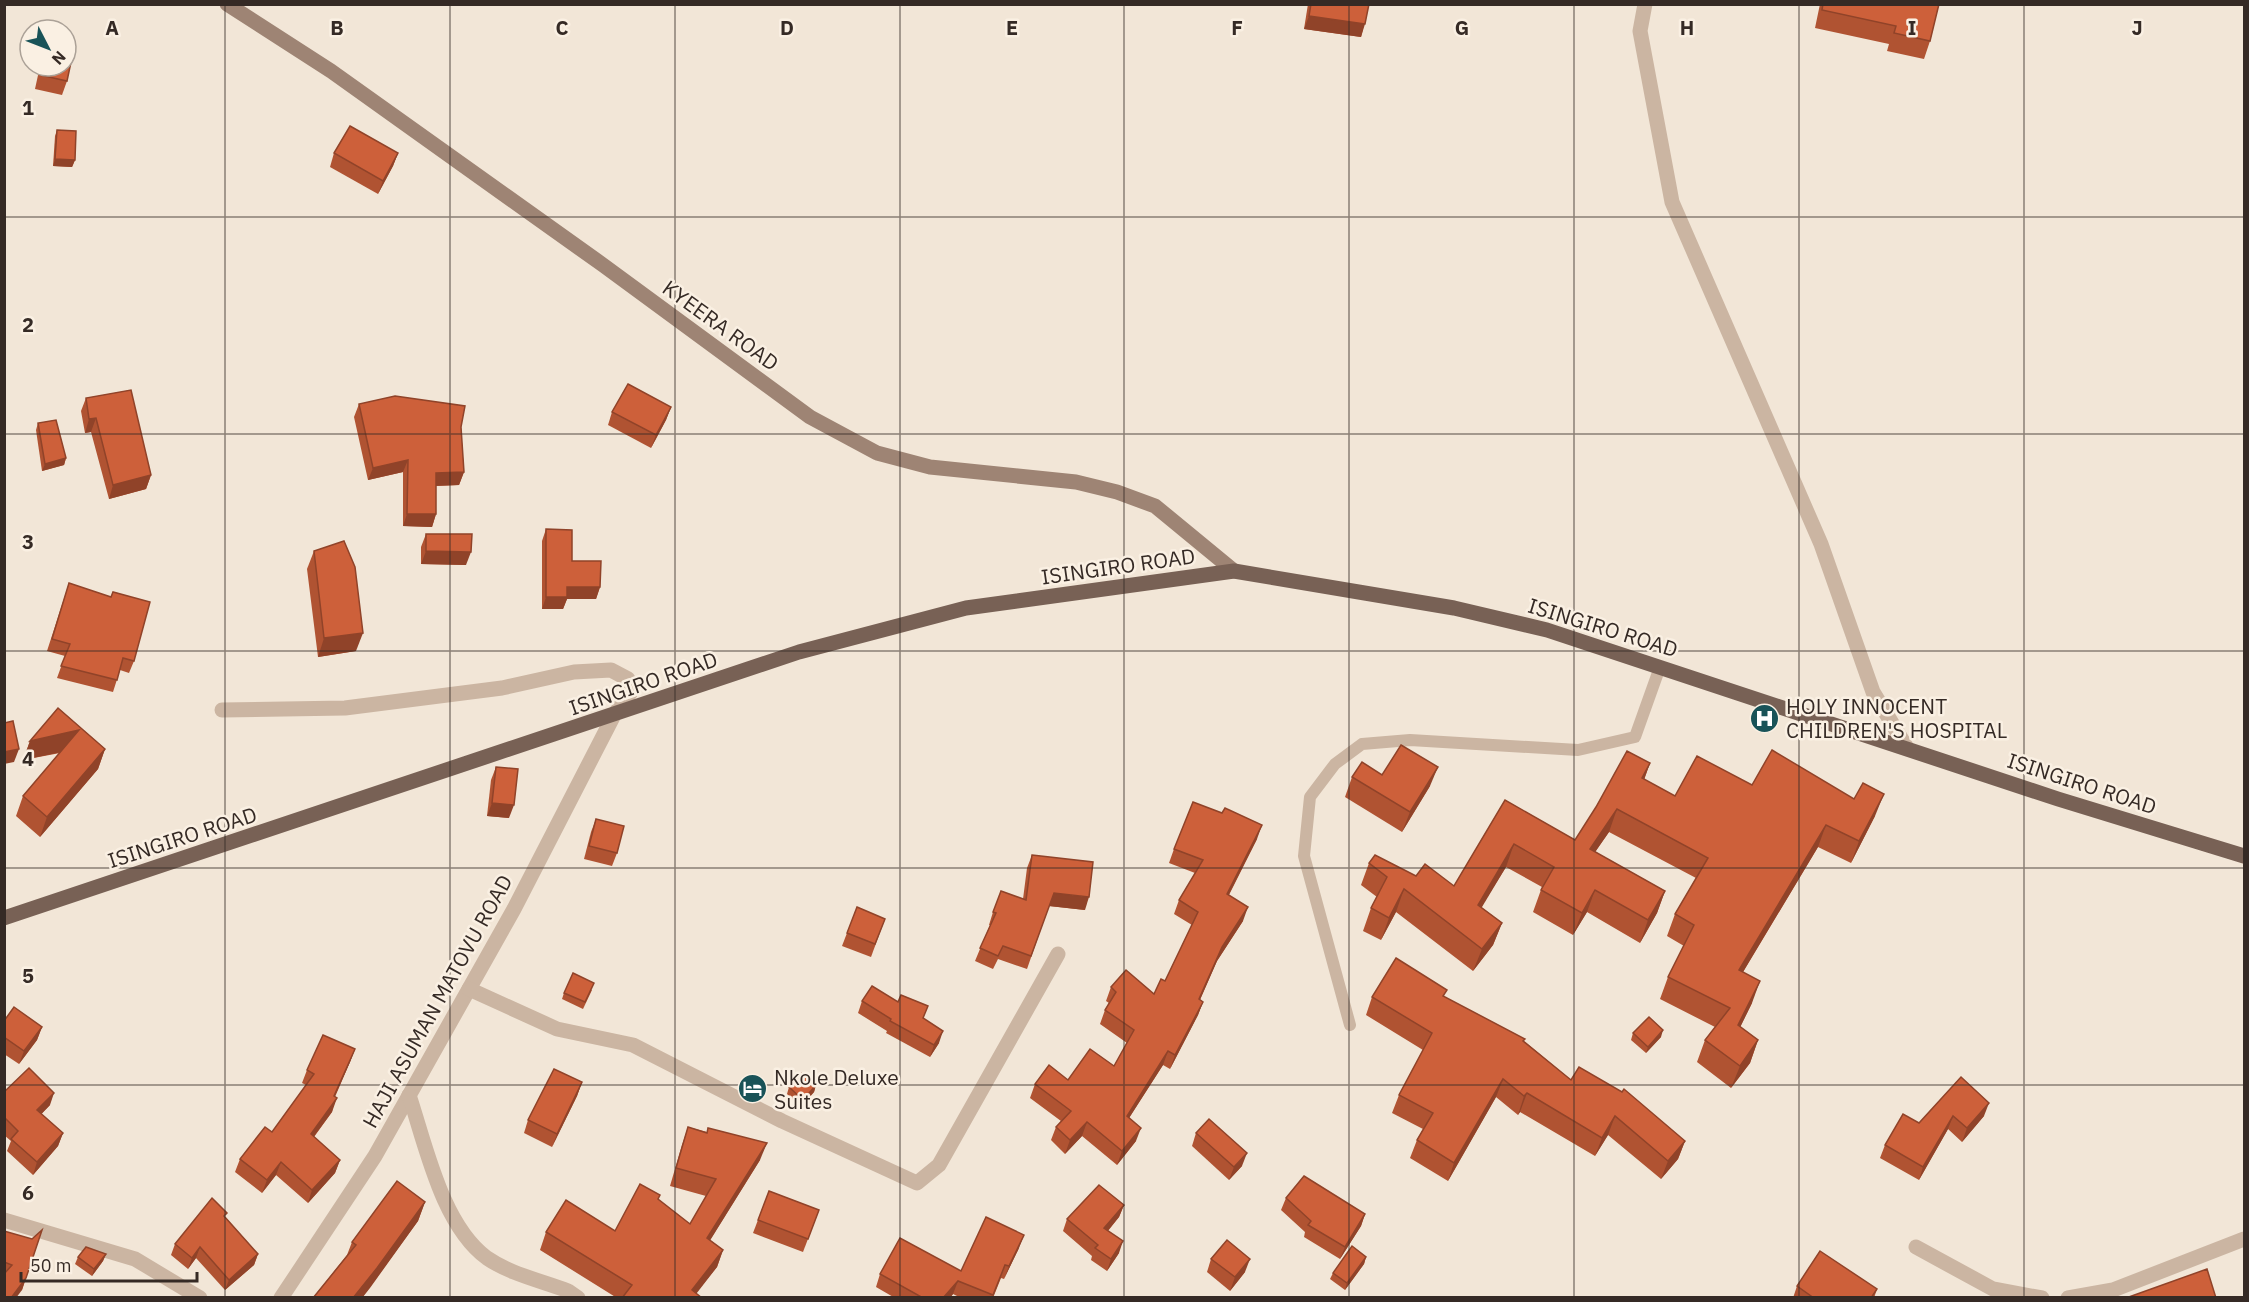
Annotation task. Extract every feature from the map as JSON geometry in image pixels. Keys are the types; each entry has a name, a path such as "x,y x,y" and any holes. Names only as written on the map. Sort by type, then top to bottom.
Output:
{"main road":[{"name":"KYEERA ROAD","path":"227,4 332,71 594,258 810,417 878,453 930,468 1076,483 1117,492 1155,506 1234,571"},
{"name":"ISINGIRO ROAD","path":"4,918 799,651 966,608 1234,571 1454,608 1547,630 2058,799 2244,856"}],"street":[{"path":"1645,4 1640,31 1672,202 1821,544 1873,692 1907,748"},
{"name":"HAJI ASUMAN MATOVU ROAD","path":"222,710 345,708 502,688 574,672 611,670 628,679 633,689 614,715 514,909 375,1156 281,1298"},
{"path":"469,989 557,1029 633,1045 782,1122 917,1183 939,1165 1058,954"},
{"path":"409,1095 441,1190 467,1241 489,1259 568,1291 578,1298"},
{"path":"4,1220 135,1259 200,1298"},
{"path":"2068,1298 2113,1290 2244,1239"},
{"path":"1916,1247 1993,1289 2042,1298"}],"lane":[{"path":"1350,1025 1304,856 1310,797 1335,764 1362,744 1410,740 1578,750 1635,737 1660,667"}],"building":[{"path":"1311,4 1369,4 1365,24 1309,16"},
{"path":"1823,4 1939,4 1930,41 1894,33 1896,26 1822,10"},
{"path":"350,126 398,153 383,181 334,153"},
{"path":"57,130 76,131 75,160 55,159"},
{"path":"628,384 671,407 656,435 612,412"},
{"path":"131,390 151,475 113,485 96,418 89,419 86,398"},
{"path":"395,396 465,406 461,427 464,472 436,473 436,514 407,514 408,460 373,468 359,404"},
{"path":"56,420 66,458 45,464 38,423"},
{"path":"546,529 572,530 572,561 601,561 600,587 567,587 567,597 546,597"},
{"path":"426,534 472,534 471,552 426,551"},
{"path":"344,541 355,567 363,633 324,638 314,551"},
{"path":"69,583 111,597 113,592 150,602 134,661 123,658 117,680 61,666 70,644 52,639"},
{"path":"58,708 105,749 47,817 23,796 79,730 30,741"},
{"path":"13,721 19,749 4,752 4,723"},
{"path":"1401,745 1438,767 1410,812 1352,777 1362,762 1382,775"},
{"path":"1772,750 1854,799 1863,783 1884,794 1859,841 1826,825 1739,970 1760,981 1738,1025 1758,1040 1740,1066 1705,1040 1730,1008 1668,977 1694,925 1675,914 1708,858 1617,809 1590,849 1665,891 1648,920 1595,890 1582,913 1541,890 1554,867 1514,844 1478,905 1502,923 1482,949 1404,889 1389,918 1371,908 1387,877 1369,863 1375,855 1416,876 1425,864 1454,886 1505,800 1575,840 1627,751 1650,763 1642,778 1675,796 1697,756 1752,785"},
{"path":"496,767 518,769 514,805 492,803"},
{"path":"1193,802 1222,813 1225,808 1262,825 1227,894 1248,907 1222,947 1199,999 1203,1002 1175,1055 1168,1051 1127,1116 1141,1128 1122,1151 1087,1122 1070,1140 1056,1127 1071,1111 1035,1084 1049,1065 1068,1080 1090,1049 1114,1066 1134,1030 1105,1010 1116,992 1111,987 1126,970 1154,994 1161,979 1165,981 1198,912 1179,900 1203,860 1174,849"},
{"path":"596,819 624,826 617,853 589,846"},
{"path":"1032,855 1093,862 1089,897 1054,893 1031,956 1003,946 998,956 980,948 996,913 993,912 1001,891 1026,900"},
{"path":"857,907 885,919 875,944 847,933"},
{"path":"1396,958 1447,990 1443,996 1525,1039 1523,1041 1571,1080 1579,1067 1622,1092 1624,1089 1685,1141 1668,1161 1615,1116 1602,1138 1527,1093 1524,1096 1503,1079 1454,1163 1417,1140 1433,1113 1399,1095 1432,1033 1372,997"},
{"path":"573,973 594,983 585,1002 564,993"},
{"path":"872,986 898,1002 901,995 928,1006 923,1018 943,1031 934,1045 890,1021 891,1019 862,1001"},
{"path":"14,1007 42,1027 24,1051 4,1037 4,1021"},
{"path":"1649,1017 1663,1030 1648,1047 1633,1033"},
{"path":"323,1035 355,1049 334,1096 337,1098 311,1134 340,1160 312,1190 281,1162 267,1180 240,1159 265,1127 272,1132 314,1074 307,1070"},
{"path":"29,1068 54,1093 37,1110 63,1133 37,1162 11,1139 18,1131 4,1117 4,1092"},
{"path":"554,1069 582,1082 557,1134 528,1120"},
{"path":"801,1073 816,1085 803,1100 789,1087"},
{"path":"1961,1077 1989,1103 1967,1128 1953,1116 1923,1167 1885,1145 1903,1114 1919,1123"},
{"path":"1209,1119 1247,1153 1234,1167 1196,1133"},
{"path":"688,1127 707,1133 708,1128 767,1143 707,1238 723,1250 692,1290 702,1298 622,1298 632,1285 546,1232 566,1200 615,1231 640,1184 660,1195 658,1199 690,1224 716,1179 676,1168"},
{"path":"1304,1176 1365,1214 1345,1247 1308,1225 1311,1221 1286,1198"},
{"path":"397,1181 425,1202 353,1298 313,1298 356,1245 352,1242"},
{"path":"1099,1185 1124,1205 1104,1228 1123,1241 1111,1259 1095,1248 1098,1245 1067,1219"},
{"path":"769,1191 819,1210 808,1239 758,1220"},
{"path":"212,1198 227,1213 224,1216 258,1254 229,1280 200,1247 192,1258 175,1244"},
{"path":"986,1217 1024,1235 1009,1266 1005,1265 993,1295 958,1281 943,1298 923,1298 880,1274 900,1238 961,1271"},
{"path":"42,1230 26,1278 11,1298 4,1298 4,1274 12,1265 4,1262 4,1231 32,1239"},
{"path":"1227,1240 1250,1259 1235,1277 1211,1259"},
{"path":"1352,1246 1366,1257 1347,1283 1333,1273"},
{"path":"86,1247 106,1254 94,1269 78,1257"},
{"path":"1820,1251 1877,1289 1871,1298 1814,1298 1797,1286"},
{"path":"2207,1269 2216,1298 2126,1298"}],"place":[{"name":"HOLY INNOCENT CHILDREN'S HOSPITAL","path":"1765,718"},
{"name":"Nkole Deluxe Suites","path":"753,1089"}]}
